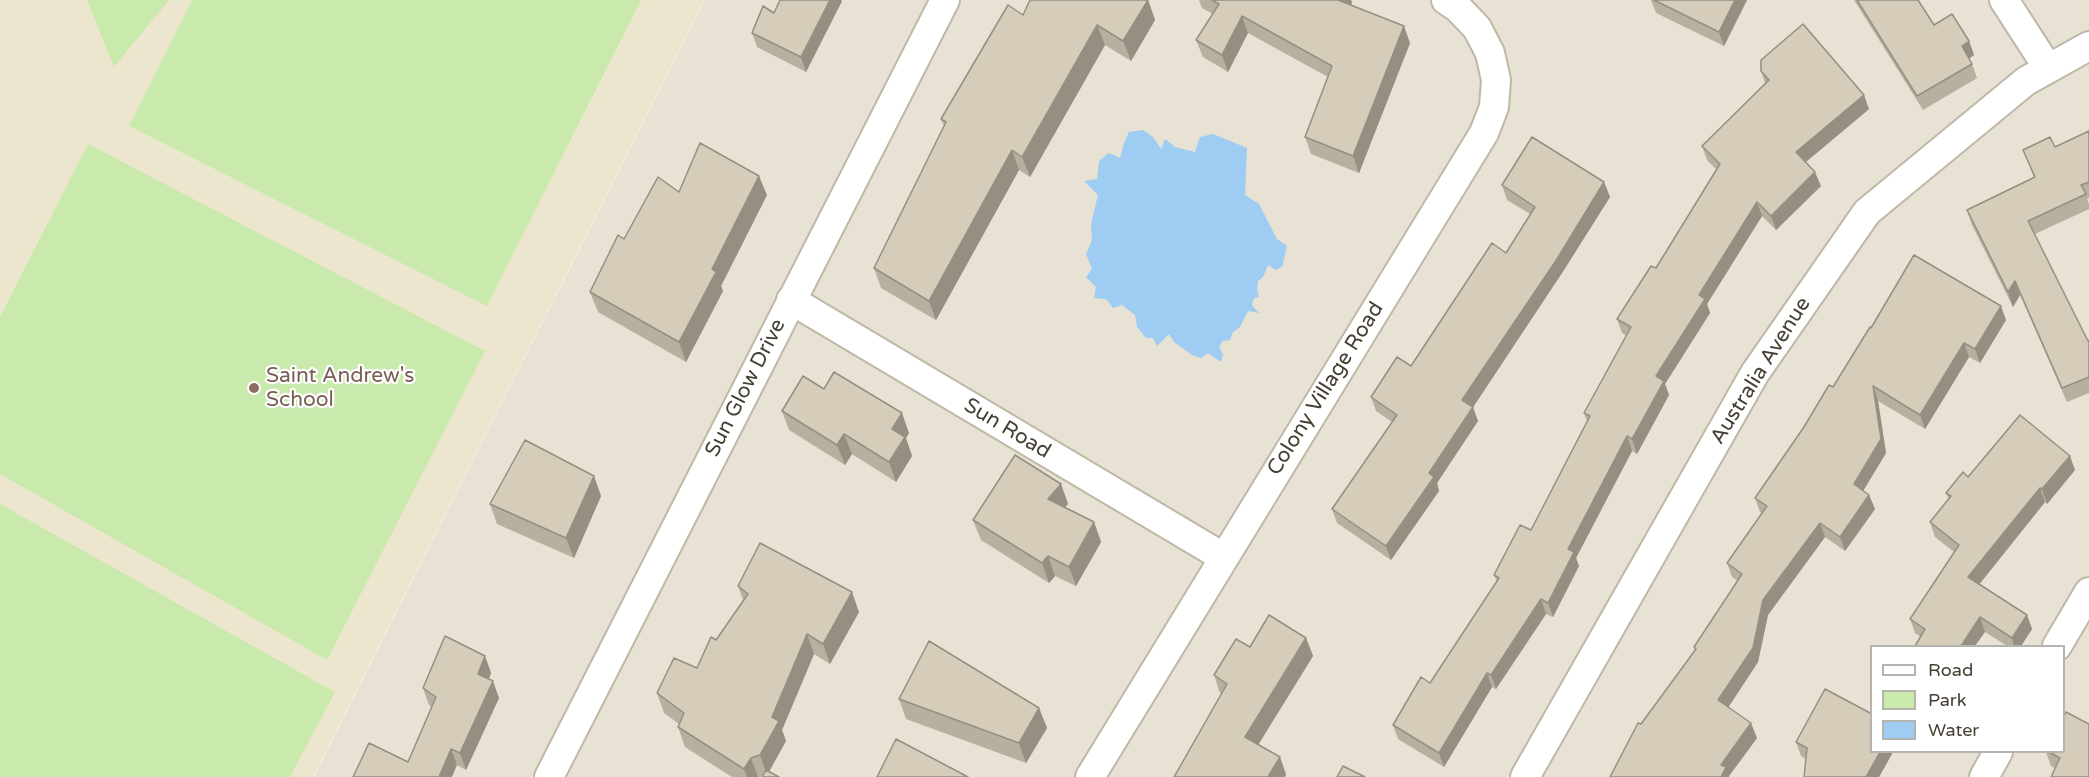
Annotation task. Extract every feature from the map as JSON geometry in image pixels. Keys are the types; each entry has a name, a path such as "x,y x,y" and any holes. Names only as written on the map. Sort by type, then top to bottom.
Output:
{"street":[{"name":"Sun Glow Drive","path":"549,777 945,0"},
{"name":"Colony Village Road","path":"1090,777 1484,133 1494,107 1496,80 1490,53 1477,28 1458,8 1446,0"},
{"path":"2004,0 2048,68"},
{"name":"Australia Avenue","path":"1525,777 1755,373 1867,212 2026,81 2089,46"},
{"name":"Sun Road","path":"791,300 1223,557"},
{"path":"2058,645 2089,591"},
{"path":"1984,777 1997,753"}],"shaded area":[{"name":"Saint Andrew's School","path":"0,0 704,0 313,777 0,777"},
{"path":"705,0 2089,0 2089,777 314,777"}],"green space":[{"path":"87,0 169,0 114,67"},
{"path":"192,0 641,0 487,306 129,126"},
{"path":"88,144 485,351 327,660 0,474 0,317"},
{"path":"0,504 335,692 290,777 0,777"}],"water":[{"path":"1143,130 1153,137 1161,149 1165,139 1175,147 1195,152 1200,137 1213,134 1247,148 1245,195 1259,204 1277,239 1287,246 1282,267 1276,270 1268,265 1263,277 1258,281 1259,297 1254,298 1252,305 1259,313 1248,311 1230,340 1223,341 1219,346 1223,355 1221,362 1208,353 1201,358 1192,355 1174,342 1169,334 1157,346 1153,338 1146,338 1137,327 1135,315 1122,305 1113,308 1106,299 1094,298 1096,287 1086,277 1092,269 1086,254 1092,240 1091,224 1098,195 1084,181 1097,179 1099,161 1109,153 1120,158 1129,132"}],"building":[{"path":"780,0 830,0 801,57 752,33 763,6 774,13"},
{"path":"1030,0 1148,0 1123,41 1097,25 1022,157 1012,150 929,301 874,268 946,122 941,119 1008,5 1023,15"},
{"path":"1212,0 1338,0 1404,26 1353,156 1305,137 1332,66 1242,16 1222,55 1196,40 1219,4"},
{"path":"1654,0 1735,0 1719,32"},
{"path":"1857,0 1918,0 1934,25 1952,14 1969,41 1962,46 1972,64 1917,96"},
{"path":"1803,24 1864,95 1796,152 1815,172 1771,216 1757,202 1699,295 1705,299 1656,376 1664,381 1632,439 1627,436 1568,549 1574,552 1548,603 1541,599 1491,675 1487,673 1439,753 1393,725 1421,677 1430,683 1499,578 1494,575 1520,525 1531,530 1590,416 1584,413 1631,327 1617,319 1651,266 1656,268 1720,164 1702,146 1769,80 1761,71 1761,60"},
{"path":"2089,131 2089,182 2081,185 2086,194 2028,221 2089,340 2089,377 2062,388 2015,281 2008,292 1967,210 2035,177 2023,150 2050,137 2055,147"},
{"path":"1532,137 1604,182 1557,259 1462,400 1473,407 1429,473 1434,477 1386,546 1332,509 1397,415 1371,397 1397,357 1411,366 1492,243 1506,253 1535,207 1502,185"},
{"path":"700,143 759,176 712,269 716,272 679,342 590,292 618,235 624,239 658,177 679,192"},
{"path":"1914,255 2001,306 1975,349 1964,343 1920,415 1873,386 1881,439 1854,484 1869,495 1840,537 1820,523 1763,600 1753,648 1718,700 1751,723 1721,765 1726,767 1721,777 1610,777 1638,723 1641,724 1696,649 1694,647 1742,574 1727,563 1767,506 1755,498 1804,427 1829,385 1833,387"},
{"path":"834,372 902,413 892,429 905,437 889,462 844,434 837,445 782,411 803,376 824,389"},
{"path":"2020,415 2070,456 2042,489 2040,488 1968,577 2027,615 2012,638 1980,617 1962,645 1916,645 1925,629 1910,619 1959,545 1930,522 1951,496 1946,493 1963,472 1968,477"},
{"path":"525,440 594,476 566,538 490,504"},
{"path":"1015,455 1061,484 1048,499 1094,522 1069,567 1048,556 1042,563 973,520"},
{"path":"760,543 852,592 823,644 807,634 772,717 779,721 760,755 751,758 744,769 678,727 684,713 657,693 674,658 697,668 711,637 716,640 748,594 738,586"},
{"path":"1269,615 1306,638 1245,737 1280,757 1268,777 1174,777 1227,684 1214,675 1236,639 1250,647"},
{"path":"445,636 485,656 478,674 493,681 460,753 451,749 439,777 353,777 369,743 408,762 436,697 423,688"},
{"path":"929,641 1039,708 1019,743 899,699"},
{"path":"1825,689 1870,713 1870,753 1879,753 1866,777 1804,777 1807,748 1796,742"},
{"path":"2066,712 2089,724 2089,777 2051,777 2060,758 2051,753 2065,753"},
{"path":"896,739 968,777 877,777"},
{"path":"1343,766 1365,777 1337,777"},
{"path":"766,770 779,777 762,777"}],"place":[{"name":"Saint Andrew's School","path":"254,388"}]}
